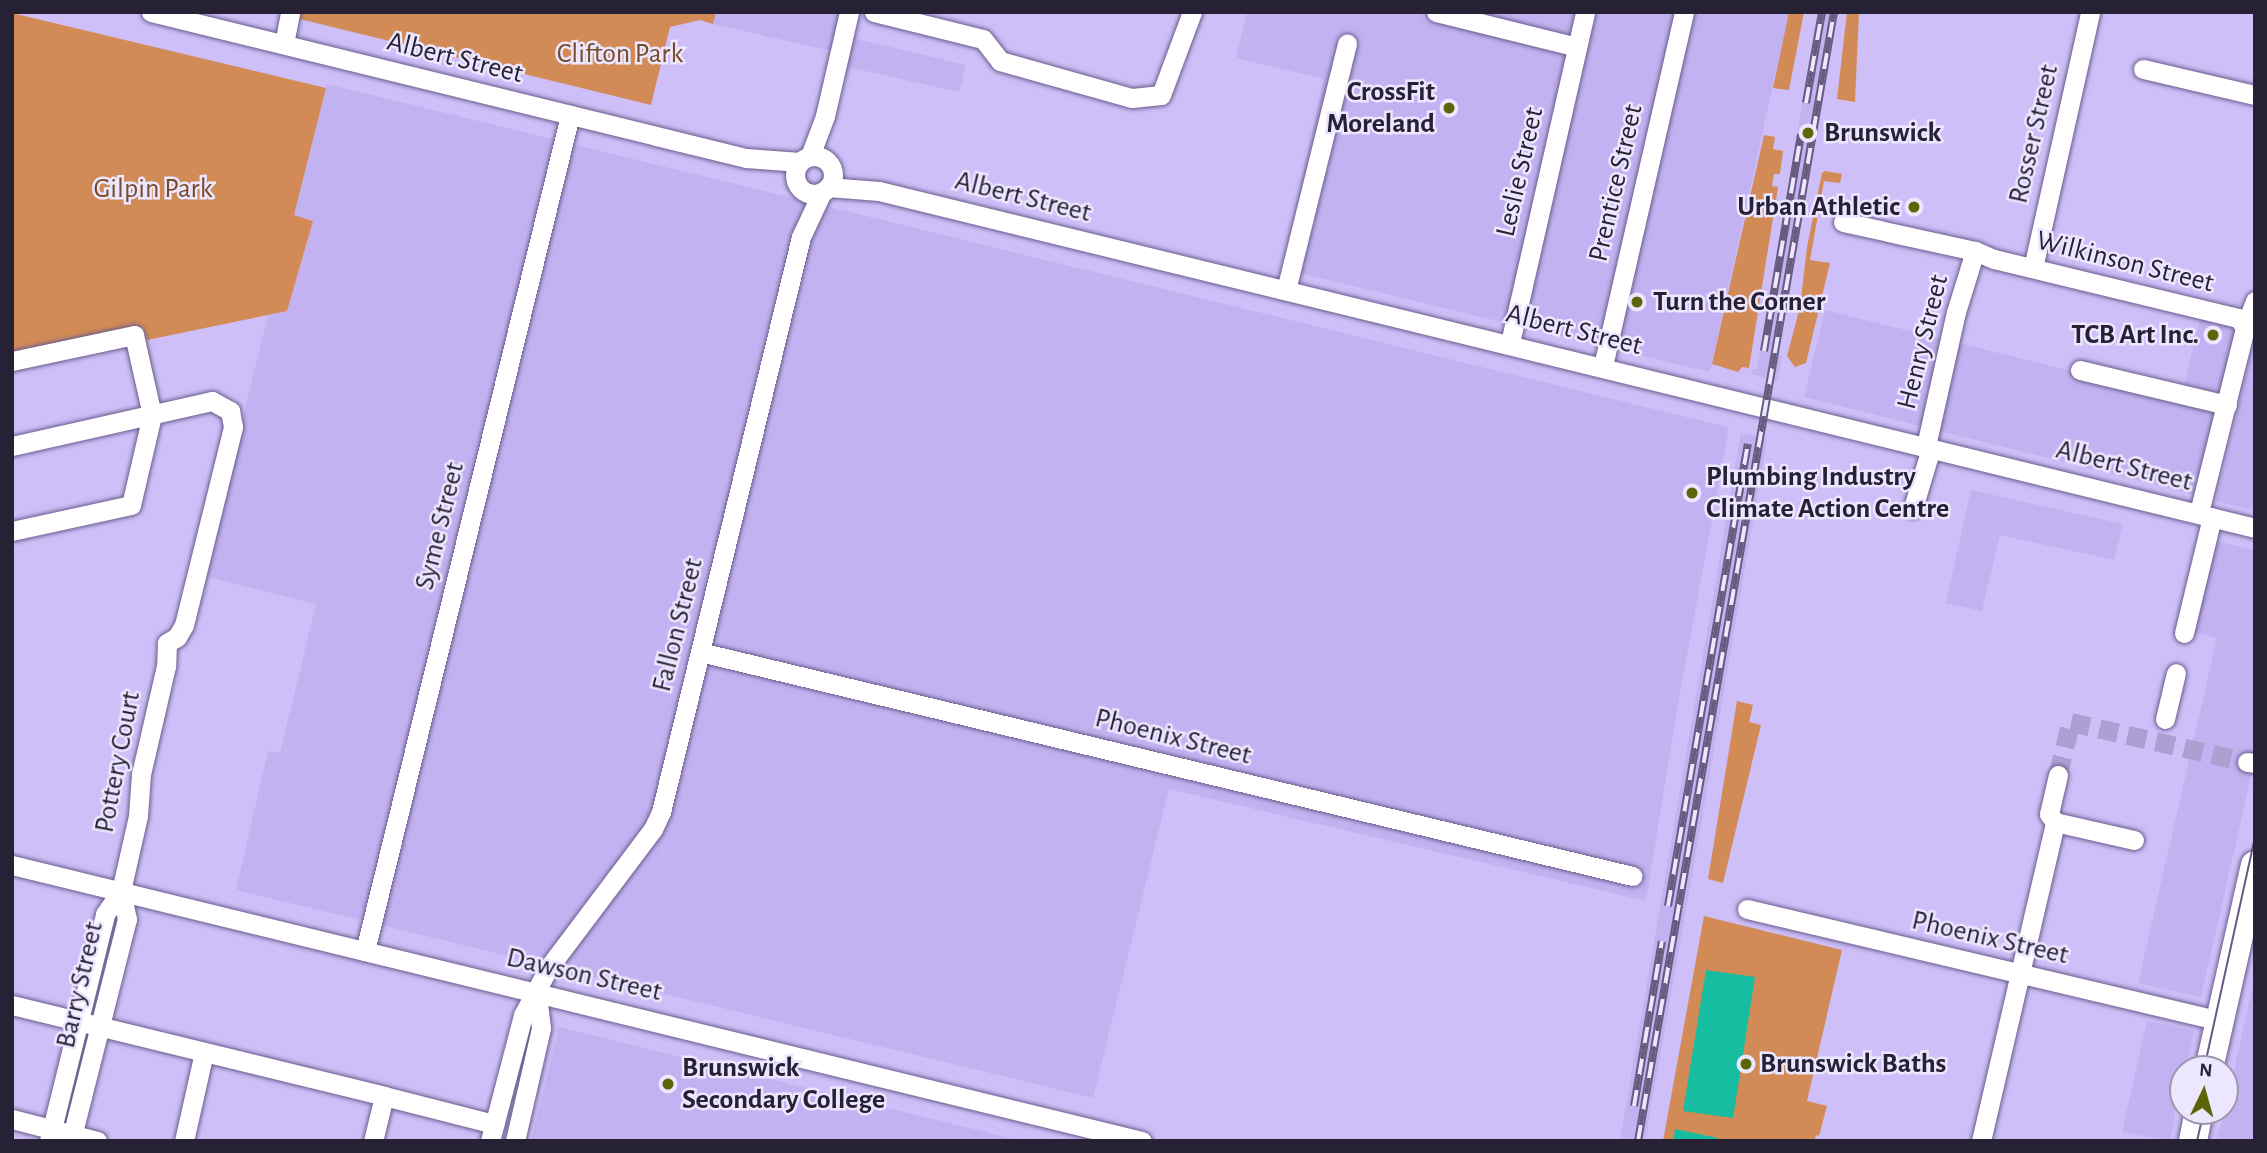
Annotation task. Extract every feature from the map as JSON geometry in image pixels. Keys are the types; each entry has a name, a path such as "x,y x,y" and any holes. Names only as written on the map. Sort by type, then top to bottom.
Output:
{"highway":[{"path":"2212,1055 2255,865"}],"street":[{"name":"Albert Street","path":"150,12 1510,343 2255,528"},
{"path":"284,44 290,12"},
{"name":"Fallon Street","path":"492,1132 519,1025 550,967 657,822 801,237 849,12"},
{"path":"874,12 983,39 1000,61 1132,98 1161,95 1192,12"},
{"path":"1436,12 1577,47"},
{"name":"Leslie Street","path":"1510,343 1585,12"},
{"name":"Prentice Street","path":"1603,366 1684,12"},
{"name":"Rosser Street","path":"2033,268 2090,12"},
{"path":"1286,290 1347,43"},
{"path":"2143,69 2255,95"},
{"name":"Syme Street","path":"365,951 570,115"},
{"name":"Wilkinson Street","path":"1843,222 1975,251 2033,268 2232,316 2245,327"},
{"name":"Henry Street","path":"1913,508 1929,447 1956,312 1975,251"},
{"path":"2184,633 2227,405 2245,327 2255,301"},
{"path":"12,361 134,335 152,415 131,505 12,531"},
{"path":"2080,370 2227,405"},
{"name":"Pottery Court","path":"121,891 138,816 141,774 166,666 167,643 177,637 184,625 233,427 230,411 212,401 152,415"},
{"path":"12,446 152,415"},
{"name":"Phoenix Street","path":"700,652 1632,876"},
{"path":"2165,719 2176,673"},
{"path":"2058,775 2049,814 2055,822 2134,840"},
{"path":"1982,1141 2055,822"},
{"name":"Dawson Street","path":"12,865 1142,1141"},
{"name":"Barry Street","path":"50,1135 105,914 121,891"},
{"name":"Barry Street","path":"72,1138 127,919 121,891"},
{"name":"Phoenix Street","path":"1747,909 2220,1021"},
{"path":"515,1141 541,1028 537,993"},
{"path":"12,1005 384,1096 492,1132"},
{"path":"184,1141 204,1052"},
{"path":"373,1141 384,1096"},
{"path":"12,1119 50,1135 97,1141"}],"shaded area":[{"path":"716,12 846,12 841,35 966,65 959,92 834,64 836,52 713,24"},
{"path":"1247,12 1789,12 1710,372 1282,269 1324,79 1236,58"},
{"path":"1818,12 1837,12 1778,355 1782,356 1777,382 1751,374 1752,369 1757,369"},
{"path":"327,84 1727,427 1728,434 1678,704 1646,901 1169,789 1093,1098 236,890 268,751 280,753 316,604 204,576 268,315 287,310 313,220 294,215"},
{"path":"1825,310 2181,398 2201,314 2240,324 2200,496 1804,397"},
{"path":"2255,337 2255,510 2216,501"},
{"path":"1741,433 1767,439 1704,808 1645,1141 1620,1141"},
{"path":"1971,490 2123,524 2114,560 2000,535 1982,611 1946,603"},
{"path":"2213,540 2255,550 2255,759 2201,997 2138,983 2217,638 2190,631"},
{"path":"1706,970 1755,977 1733,1118 1683,1111"},
{"path":"2255,975 2255,1141 2216,1141 2221,1125 2239,1125 2237,1055"},
{"path":"2147,1021 2194,1031 2189,1055 2169,1055 2169,1125 2173,1125 2170,1141 2122,1132"},
{"name":"Brunswick Secondary College","path":"559,1027 1022,1141 531,1141"},
{"path":"1675,1129 1718,1138 1718,1141 1673,1141"}],"green space":[{"name":"Clifton Park","path":"271,12 716,12 713,24 700,20 670,27 651,105"},
{"path":"1789,12 1804,12 1789,90 1773,88"},
{"path":"1847,12 1859,12 1855,102 1837,99"},
{"name":"Gilpin Park","path":"12,13 326,88 294,215 313,221 287,311 147,340 143,327 12,354"},
{"path":"1764,135 1775,137 1773,149 1783,151 1780,174 1774,174 1772,186 1778,187 1749,368 1742,367 1738,372 1712,364"},
{"path":"1825,171 1842,174 1840,183 1824,181 1810,260 1830,263 1806,363 1795,367 1787,356 1800,307 1807,247 1822,173"},
{"path":"1737,701 1753,705 1749,722 1761,725 1723,883 1708,879"},
{"name":"Brunswick Baths","path":"1704,916 1842,950 1807,1101 1827,1106 1819,1136 1816,1135 1814,1141 1663,1141"}],"tunnel":[{"path":"2058,775 2071,722 2247,762"}],"tram line":[{"path":"2207,1055 2255,838"},
{"path":"2197,1141 2201,1125"}],"railway":[{"path":"1806,103 1822,12"},
{"path":"1638,1141 1834,12"},
{"path":"1764,351 1801,134"},
{"path":"1668,906 1748,444"},
{"path":"1634,1106 1662,941"}],"place":[{"name":"CrossFit Moreland","path":"1449,108"},
{"name":"Brunswick","path":"1808,133"},
{"name":"Urban Athletic","path":"1914,207"},
{"name":"Turn the Corner","path":"1637,302"},
{"name":"TCB Art Inc.","path":"2213,335"},
{"name":"Plumbing Industry Climate Action Centre","path":"1692,493"},
{"name":"Brunswick Baths","path":"1746,1064"},
{"name":"Brunswick Secondary College","path":"668,1084"}]}
